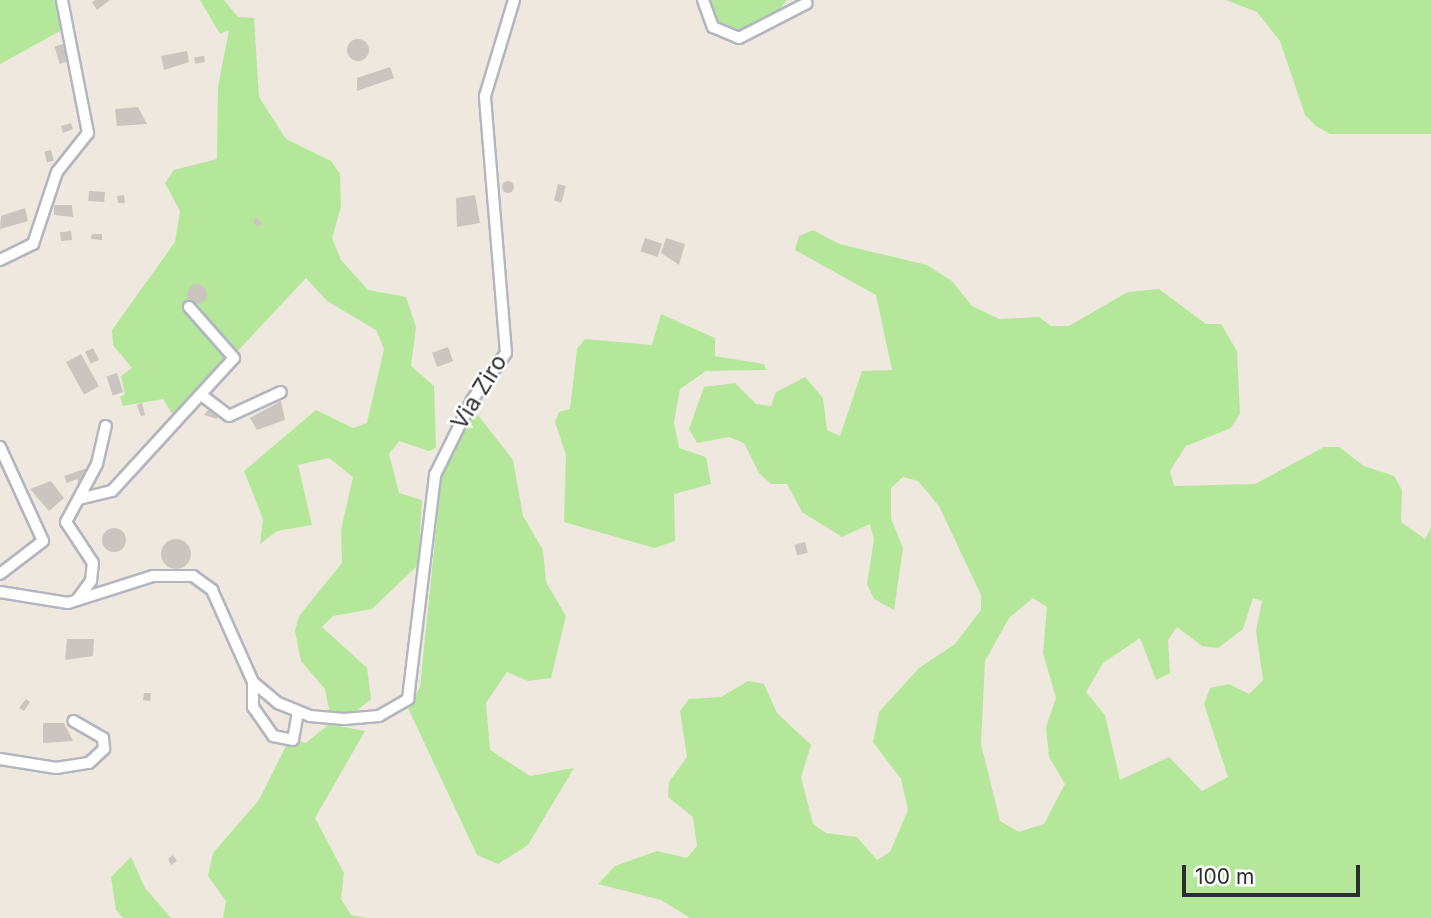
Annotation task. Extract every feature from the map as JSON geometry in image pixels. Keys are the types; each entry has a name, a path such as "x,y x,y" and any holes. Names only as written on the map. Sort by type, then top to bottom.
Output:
{"street":[{"path":"0,260 33,244 57,172 88,133 62,0"},
{"name":"Via Ziro","path":"298,713 367,718 408,699 435,475 472,400 506,353 485,96 514,0"},
{"path":"703,0 713,27 739,38 807,3"},
{"path":"79,499 113,491 204,397 234,358 189,307"},
{"path":"204,397 229,416 281,392"},
{"path":"77,600 91,581 91,557 66,523 79,499 106,426"},
{"path":"0,447 43,541 0,574"},
{"path":"0,592 48,604 77,600 153,576 204,581 253,682 253,707 273,736 293,740 298,713 253,682"},
{"path":"91,581 103,592"},
{"path":"0,759 56,768 89,763 104,749 103,738 73,721"}],"green space":[{"path":"0,0 57,0 62,30 0,64"},
{"path":"200,0 224,0 238,17 254,18 259,97 286,139 331,161 340,174 341,207 332,238 341,260 368,290 406,297 416,327 411,366 434,386 436,448 429,451 399,441 389,454 399,493 422,500 418,565 372,609 333,616 322,627 367,668 371,699 353,714 330,714 325,689 301,661 295,631 299,616 342,563 341,530 353,477 329,458 298,465 312,525 277,531 260,544 263,519 244,471 316,410 353,428 367,423 384,349 376,330 327,301 306,278 175,418 163,399 123,406 120,397 125,394 121,376 132,368 113,345 112,330 175,242 180,211 165,183 174,170 217,159 218,87 229,30 220,34"},
{"path":"707,0 787,0 772,19 740,34 717,25"},
{"path":"1226,0 1431,0 1431,134 1330,134 1316,126 1305,115 1280,41 1257,12"},
{"path":"813,230 839,244 927,265 952,281 972,306 999,319 1039,317 1051,326 1069,326 1128,292 1159,289 1206,324 1221,324 1237,351 1240,414 1231,428 1186,446 1170,471 1174,486 1255,484 1324,447 1339,447 1364,466 1394,476 1402,490 1401,522 1425,539 1431,528 1431,918 690,918 661,900 598,884 615,866 657,851 687,858 697,846 693,817 668,797 669,782 687,757 680,711 689,699 721,697 748,681 764,684 777,713 811,745 801,777 813,824 826,833 857,837 877,860 890,852 908,810 901,779 873,742 879,712 919,668 955,644 981,610 981,595 939,506 918,481 903,477 891,488 891,518 903,548 894,610 874,599 867,584 874,539 870,524 842,537 802,512 787,484 771,484 759,473 744,443 729,437 697,443 689,429 704,387 735,383 756,404 771,406 776,392 805,377 823,398 827,430 840,436 862,371 892,370 876,295 795,250 799,236","holes":["1033,598 1047,607 1043,653 1056,698 1046,727 1049,757 1065,784 1044,824 1019,832 1000,821 981,744 985,661 1009,618","1253,598 1262,601 1256,631 1263,680 1249,694 1229,684 1210,688 1204,704 1228,777 1202,791 1169,757 1120,780 1105,715 1086,692 1103,663 1140,638 1156,680 1170,673 1168,640 1177,627 1202,646 1218,648 1243,629"]},
{"path":"661,314 715,338 715,356 764,364 766,370 706,371 680,389 674,422 679,448 706,457 711,484 674,494 675,541 654,548 564,522 566,455 555,422 559,412 570,409 577,349 585,339 652,345"},
{"path":"474,410 513,460 523,516 543,550 546,582 566,616 551,678 528,681 507,672 486,703 490,750 530,776 574,768 528,845 498,864 477,855 408,708 420,687 441,483 447,457"},
{"path":"329,724 365,731 315,818 344,873 341,899 351,915 367,918 223,918 226,901 208,876 213,853 259,800 290,738 306,743"},
{"path":"131,857 145,888 171,918 123,918 116,910 111,877"}],"building":[{"path":"95,0 110,0 97,10 92,2"},
{"path":"358,39 368,46 369,50 362,60 358,61 348,54 347,50 354,40"},
{"path":"67,43 72,60 59,64 55,47"},
{"path":"187,51 189,62 164,70 161,56"},
{"path":"204,56 205,62 195,63 194,58"},
{"path":"390,67 394,78 357,91 357,78"},
{"path":"138,107 147,124 117,126 115,109"},
{"path":"71,123 73,129 63,133 61,126"},
{"path":"51,150 54,161 47,162 44,152"},
{"path":"508,181 514,187 508,193 502,187"},
{"path":"558,184 566,186 562,202 554,200"},
{"path":"89,191 105,192 104,202 88,201"},
{"path":"124,195 125,203 118,203 117,196"},
{"path":"475,195 480,223 457,227 456,198"},
{"path":"54,205 72,205 73,217 54,215"},
{"path":"25,208 28,221 0,229 1,216"},
{"path":"257,217 262,224 257,227 253,220"},
{"path":"71,231 72,240 61,241 60,232"},
{"path":"92,234 102,234 102,240 91,239"},
{"path":"645,238 662,244 657,257 640,251"},
{"path":"666,238 685,244 679,265 661,253"},
{"path":"197,284 204,287 207,294 204,301 197,304 190,301 187,294 190,287"},
{"path":"448,347 453,361 437,367 432,353"},
{"path":"93,348 99,360 91,364 85,352"},
{"path":"81,354 99,386 84,395 66,362"},
{"path":"117,373 123,392 113,395 107,376"},
{"path":"281,401 285,420 257,430 250,418"},
{"path":"142,403 145,415 141,416 137,405"},
{"path":"209,409 218,414 217,419 204,415"},
{"path":"90,467 80,486 77,479 67,483 64,476"},
{"path":"51,481 64,498 49,511 30,489"},
{"path":"114,528 125,535 126,540 119,551 114,552 103,545 102,540 109,529"},
{"path":"176,539 187,543 191,554 187,565 176,569 165,565 161,554 165,543"},
{"path":"805,542 808,553 797,555 794,545"},
{"path":"67,639 94,639 93,656 65,660"},
{"path":"144,693 151,693 150,701 143,700"},
{"path":"26,699 30,702 24,711 19,708"},
{"path":"43,723 64,723 73,741 43,743"},
{"path":"173,855 177,861 171,865 168,859"}]}
